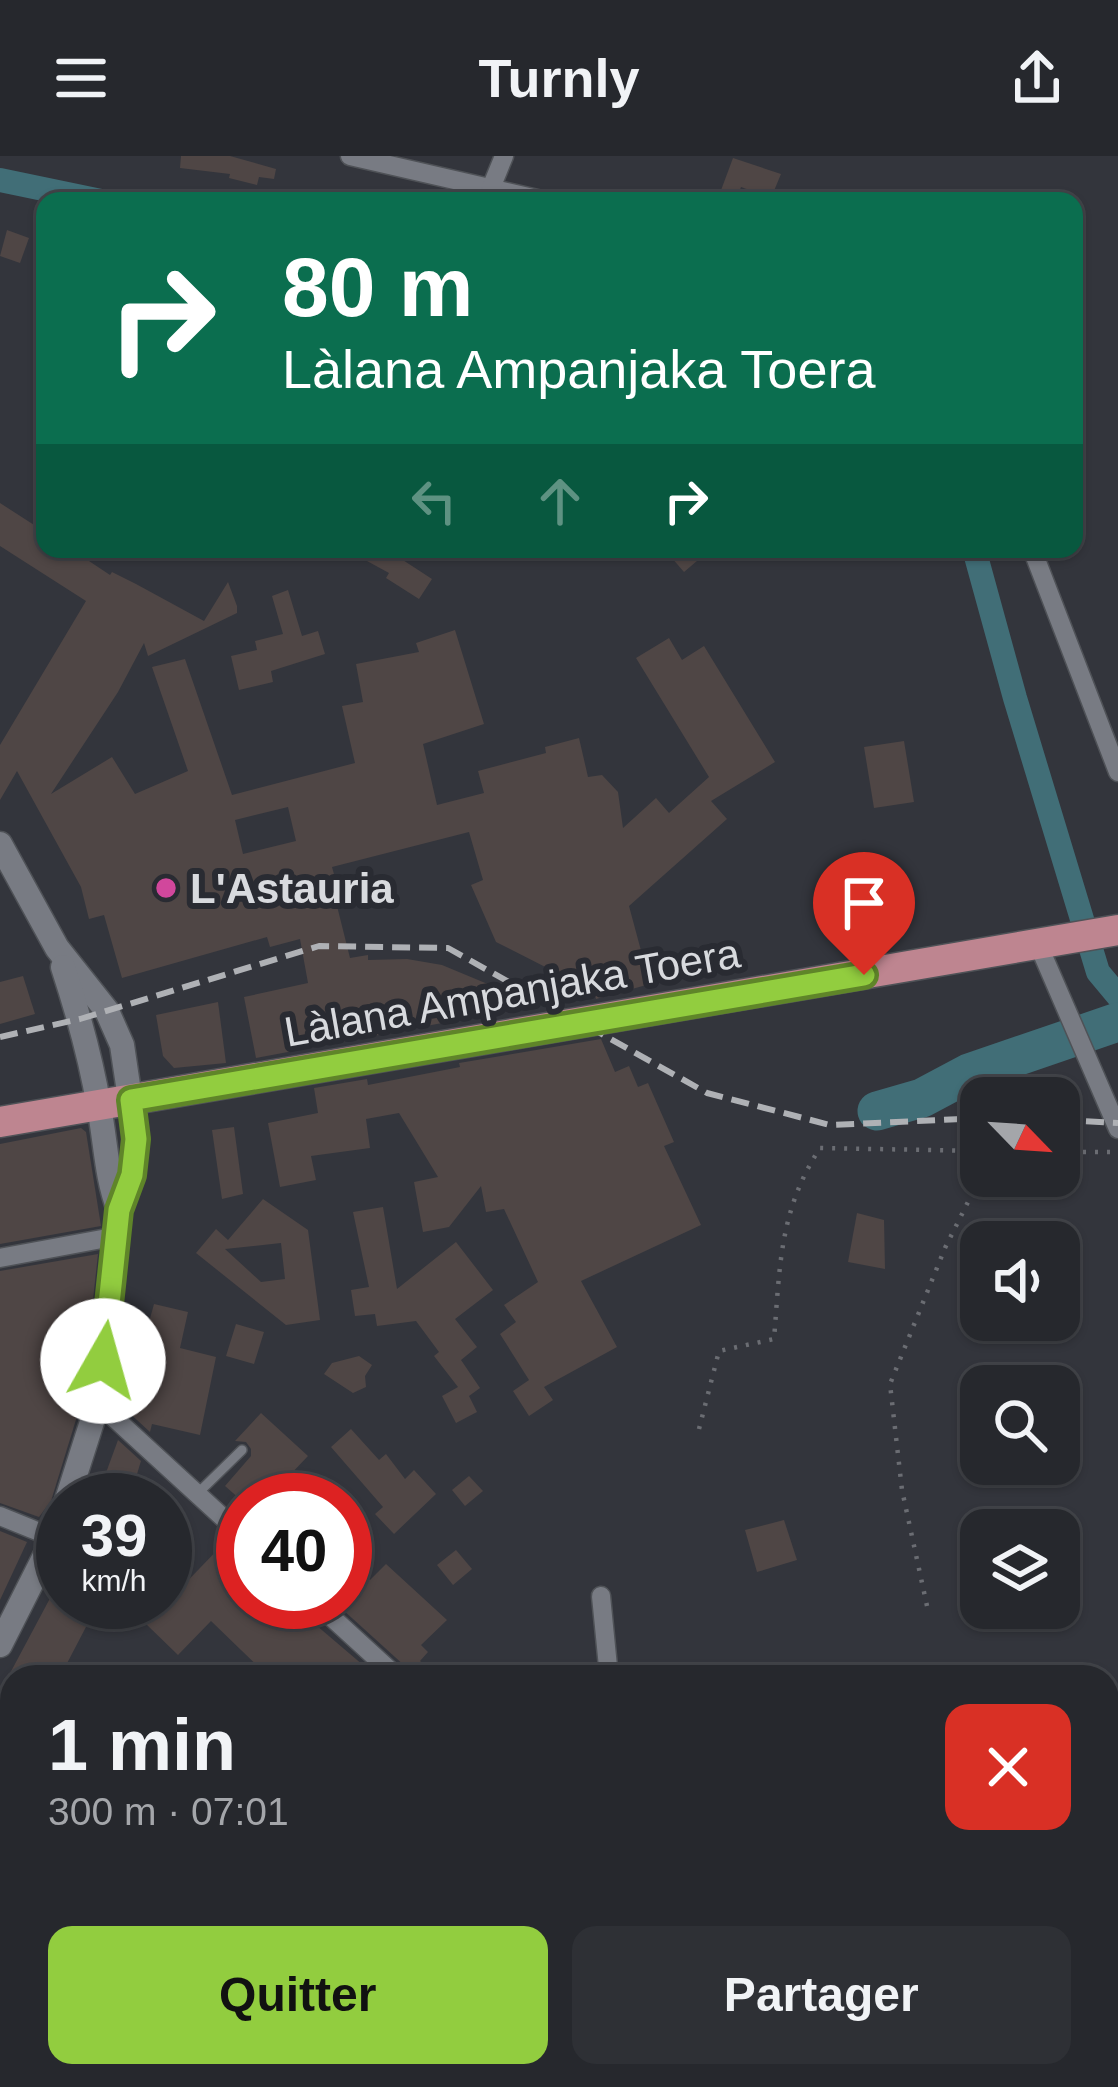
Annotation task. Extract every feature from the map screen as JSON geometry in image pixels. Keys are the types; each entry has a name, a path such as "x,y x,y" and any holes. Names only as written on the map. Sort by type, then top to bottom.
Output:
{"main road":[{"name":"Làlana Ampanjaka Toera","path":"0,1122 1118,930"}],"street":[{"path":"350,156 508,192"},
{"path":"491,188 504,156"},
{"path":"1035,558 1118,772"},
{"path":"0,844 57,948 107,1012 122,1045 136,1139 132,1175 118,1223 98,1403 76,1473"},
{"path":"1051,942 1070,1014 1118,1129"},
{"path":"57,948 80,1019 99,1103 106,1176 118,1223"},
{"path":"0,1258 118,1223"},
{"path":"98,1403 216,1511"},
{"path":"0,1516 36,1531"},
{"path":"0,1645 36,1574"},
{"path":"602,1596 608,1665"},
{"path":"345,1629 384,1665"}],"lane":[{"path":"197,1494 242,1450"}],"path":[{"path":"699,1429 719,1351 774,1339 783,1231 797,1183 820,1148 960,1151"},
{"path":"1080,1152 1118,1152"},
{"path":"927,1606 902,1490 890,1384 970,1197"}],"building":[{"path":"181,156 230,156 276,169 274,179 259,177 257,185 229,178 230,174 180,168"},
{"path":"733,158 781,174 774,192 741,187 739,192 720,192"},
{"path":"7,230 29,238 20,263 0,256"},
{"path":"0,503 36,526 36,558 84,558 204,621 228,582 237,613 148,656 144,643 51,794 112,757 135,794 188,771 152,667 185,659 232,795 355,763 342,706 363,702 356,664 419,652 416,643 455,630 484,724 423,744 437,805 484,793 478,771 546,753 545,747 579,738 588,777 602,775 618,792 623,828 656,798 669,813 709,777 636,658 669,638 682,660 704,646 775,762 711,801 727,819 629,906 650,984 596,999 587,966 563,976 496,942 471,885 483,880 469,832 332,867 350,958 368,955 368,960 407,959 442,965 538,1005 256,1058 244,997 308,983 300,939 270,947 267,937 122,978 104,915 89,919 81,887 17,771 0,800 0,745 86,601 0,546","holes":["288,807 296,841 243,854 235,820"]},
{"path":"362,558 400,558 432,579 419,599 386,578 389,573"},
{"path":"672,558 700,558 684,572"},
{"path":"288,590 302,636 318,631 325,654 271,671 273,682 239,690 231,656 257,650 255,641 283,634 272,596"},
{"path":"904,741 914,802 874,808 864,747"},
{"path":"23,976 35,1014 0,1024 0,982"},
{"path":"218,1002 226,1063 174,1068 163,1056 156,1015"},
{"path":"601,1039 615,1072 629,1066 638,1087 648,1083 674,1142 664,1146 701,1225 581,1281 617,1347 544,1387 553,1400 529,1416 513,1391 529,1380 500,1334 516,1322 504,1305 538,1282 504,1209 486,1212 481,1186 449,1227 423,1232 414,1182 438,1177 399,1113 366,1119 370,1148 311,1156 316,1180 280,1187 268,1123 318,1113 314,1088 367,1079 368,1085 460,1067 459,1063"},
{"path":"234,1127 243,1194 222,1199 212,1130"},
{"path":"81,1128 86,1132 101,1226 0,1244 0,1144"},
{"path":"263,1199 308,1230 320,1320 286,1325 196,1253 216,1229 228,1240","holes":["281,1243 285,1279 261,1282 225,1249"]},
{"path":"383,1207 397,1289 456,1242 493,1290 455,1319 477,1347 461,1360 480,1388 469,1396 477,1412 456,1423 442,1396 458,1387 434,1356 439,1352 416,1321 377,1326 375,1314 355,1316 351,1290 369,1287 353,1212"},
{"path":"857,1213 884,1220 885,1269 848,1262"},
{"path":"98,1254 82,1400 60,1473 36,1473 36,1516 0,1503 0,1271"},
{"path":"154,1304 188,1312 180,1348 216,1357 200,1435 152,1424 150,1432 125,1409"},
{"path":"236,1324 264,1332 254,1364 226,1356"},
{"path":"359,1356 372,1365 365,1376 366,1387 353,1393 324,1374 332,1363"},
{"path":"261,1413 308,1456 292,1473 236,1473 251,1456 251,1449 246,1442 235,1441"},
{"path":"351,1429 379,1460 386,1454 405,1479 414,1470 436,1494 394,1534 375,1514 383,1507 372,1494 372,1473 354,1473 331,1447"},
{"path":"118,1440 141,1461 137,1473 106,1473"},
{"path":"469,1476 483,1491 465,1506 452,1490"},
{"path":"784,1520 797,1560 757,1572 745,1530"},
{"path":"0,1531 27,1542 0,1600"},
{"path":"456,1550 472,1569 453,1585 437,1565"},
{"path":"216,1551 216,1626 211,1621 178,1655 151,1629 192,1629 192,1576"},
{"path":"386,1564 447,1620 421,1645 428,1652 420,1661 424,1665 404,1665 364,1629 372,1629 372,1578"},
{"path":"36,1625 36,1629 85,1629 66,1665 14,1665"},
{"path":"219,1629 321,1629 363,1665 257,1665"}],"waterway":[{"path":"0,180 58,192"},
{"path":"976,558 1098,972 1118,996"},
{"path":"877,1111 922,1098 969,1073 1118,1022"}],"railway":[{"path":"0,1037 80,1019 319,946 448,948 707,1093 830,1125 960,1119"},
{"path":"1080,1121 1118,1123"}],"place":[{"name":"L'Astauria","path":"166,888"}],"route":[{"path":"103,1361 119,1210 132,1175 136,1139 131,1100 864,975"}]}
